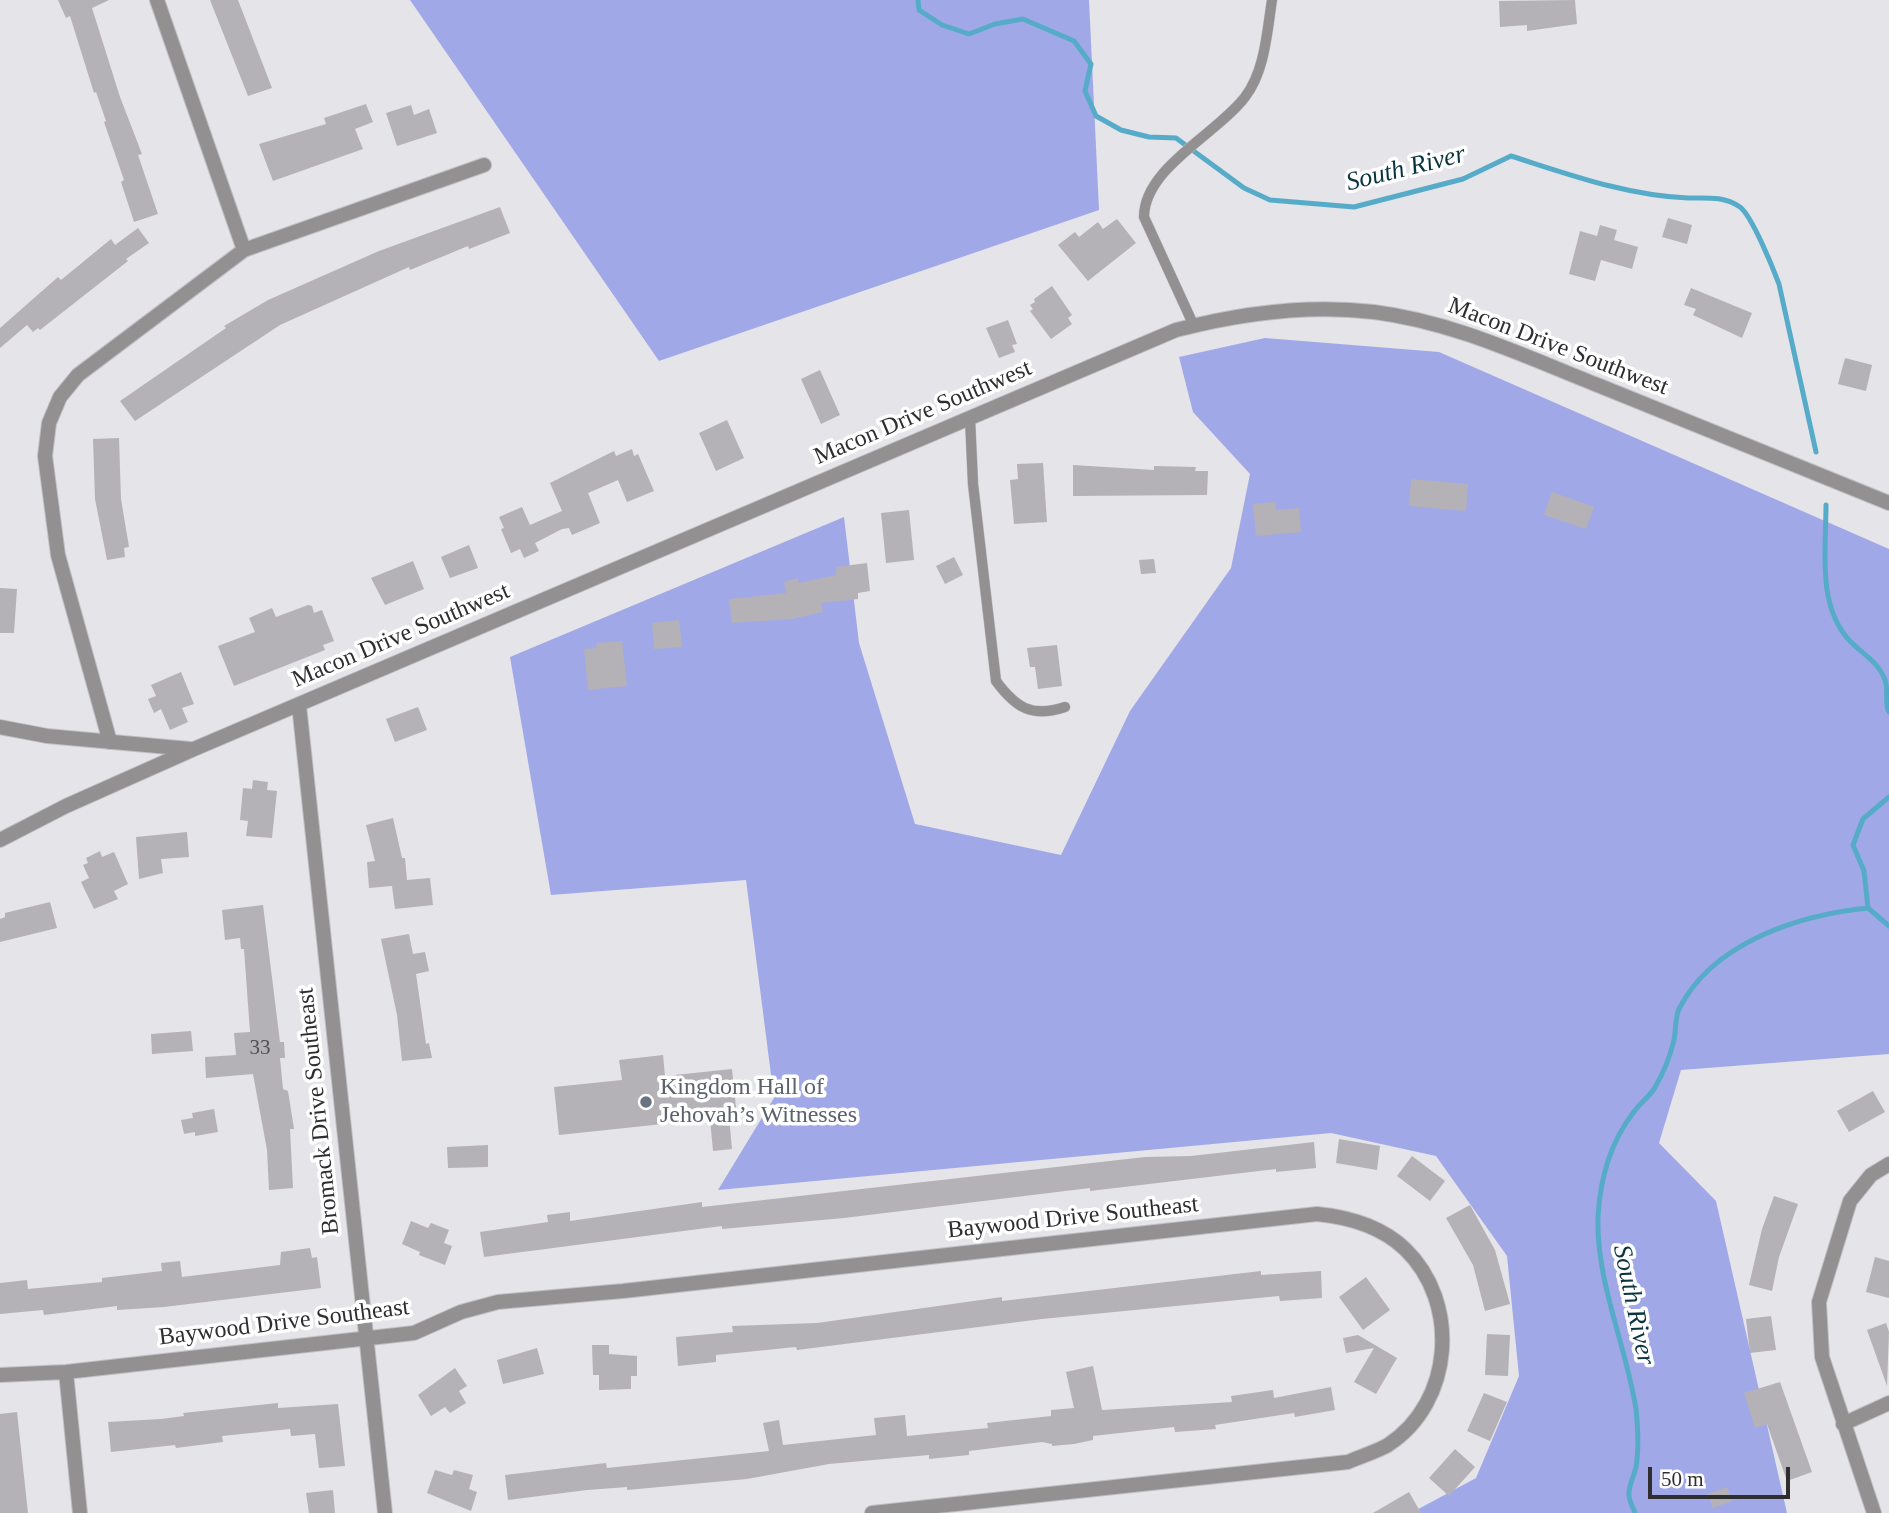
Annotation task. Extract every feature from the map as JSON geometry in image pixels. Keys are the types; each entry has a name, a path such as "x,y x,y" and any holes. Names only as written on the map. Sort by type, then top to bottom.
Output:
{"street":[{"path":"157,0 244,250"},
{"path":"110,742 58,555 45,456 48,423 60,397 78,374 244,250 484,164"},
{"name":"Macon Drive Southwest","path":"0,840 66,806 194,749 1176,330 1276,310 1374,312 1422,320 1469,334 1889,503"},
{"name":"Bromack Drive Southeast","path":"299,705 385,1513"},
{"path":"0,727 47,736 194,749"},
{"path":"1874,1513 1822,1357 1819,1302 1850,1201 1871,1175 1889,1164"},
{"name":"Baywood Drive Southeast","path":"0,1375 66,1372 414,1333 461,1312 498,1302 623,1291 1317,1214 1366,1223 1405,1248 1432,1284 1444,1328 1441,1372 1421,1413 1388,1444 1348,1462 872,1513"},
{"path":"66,1372 80,1513"},
{"path":"1843,1424 1889,1403"}],"lane":[{"path":"1194,326 1144,217 1144,202 1151,187 1167,170 1223,121 1245,97 1259,73 1272,0"},
{"path":"970,418 973,484 996,681 1010,699 1029,710 1049,712 1065,707"}],"shaded area":[{"path":"410,0 1089,0 1099,210 659,361"},
{"path":"1265,338 1439,352 1889,549 1889,1054 1681,1070 1659,1143 1716,1201 1787,1513 1411,1513 1476,1478 1519,1376 1507,1256 1436,1156 1331,1133 718,1190 774,1098 746,880 551,895 510,657 844,517 859,643 915,824 1061,855 1130,711 1231,568 1250,474 1193,412 1179,357"}],"building":[{"path":"58,0 109,0 92,8 120,97 142,154 138,155 158,214 134,222 121,182 124,180 104,122 106,121 96,92 94,93 70,16 66,18"},
{"path":"210,0 238,0 272,88 248,96"},
{"path":"1575,0 1577,24 1527,31 1527,25 1500,27 1499,1"},
{"path":"366,104 373,122 355,129 363,149 273,181 259,144 326,124 324,118"},
{"path":"411,105 414,115 429,109 437,133 397,146 386,113"},
{"path":"500,207 510,233 469,249 468,246 410,270 409,267 280,325 135,421 120,401 226,328 224,326 268,300 379,251"},
{"path":"1668,218 1692,225 1687,244 1662,237"},
{"path":"1117,219 1136,243 1088,281 1058,245 1075,232 1079,237 1098,222 1103,229"},
{"path":"1600,225 1617,230 1614,240 1638,247 1632,269 1601,260 1595,281 1569,274 1580,231 1597,236"},
{"path":"138,228 149,243 40,330 38,328 33,332 27,325 0,348 0,328 58,277 61,280 111,239 115,245"},
{"path":"1052,286 1072,315 1068,318 1072,324 1051,339 1030,311 1033,309 1030,305"},
{"path":"1691,288 1752,313 1742,338 1693,315 1696,309 1684,305"},
{"path":"1008,320 1017,344 1012,345 1015,352 999,358 986,328"},
{"path":"1845,358 1872,365 1866,391 1838,384"},
{"path":"820,370 840,415 821,424 801,379"},
{"path":"727,420 744,458 716,471 699,433"},
{"path":"119,438 121,499 129,547 124,548 125,557 107,560 95,499 93,439"},
{"path":"632,449 634,456 638,454 654,491 627,502 618,480 588,493 600,523 572,535 569,528 562,529 535,543 539,551 524,558 520,549 511,553 499,517 522,507 530,525 562,511 550,483 614,451 616,456"},
{"path":"1043,463 1047,522 1014,524 1010,480 1018,479 1017,464"},
{"path":"1073,465 1154,470 1154,466 1196,467 1195,471 1208,471 1207,495 1073,496"},
{"path":"1411,479 1468,484 1466,511 1409,506"},
{"path":"1552,492 1594,507 1586,529 1544,515"},
{"path":"1275,502 1276,510 1299,508 1301,532 1256,536 1253,504"},
{"path":"909,510 914,560 886,563 881,513"},
{"path":"469,545 478,568 450,578 441,557"},
{"path":"954,557 963,575 945,584 936,566"},
{"path":"1154,559 1156,573 1141,574 1139,560"},
{"path":"413,561 424,589 385,605 371,578"},
{"path":"867,563 870,591 858,593 858,599 821,603 823,612 792,619 732,623 729,599 786,593 784,582 798,578 799,583 836,575 836,567"},
{"path":"0,588 17,589 14,633 0,633"},
{"path":"308,605 312,606 314,613 322,610 334,641 323,645 325,650 234,686 218,646 255,632 249,618 272,608 276,617"},
{"path":"679,620 682,647 654,649 652,623"},
{"path":"622,641 627,686 588,690 584,649 597,648 596,643"},
{"path":"1057,645 1062,686 1038,689 1035,667 1030,667 1027,648"},
{"path":"181,672 194,704 182,708 188,722 170,730 161,709 154,713 148,699 156,696 151,685"},
{"path":"418,707 427,730 395,742 386,719"},
{"path":"253,780 268,782 267,790 277,791 272,838 246,836 248,821 240,820 243,788 252,789"},
{"path":"393,818 402,858 405,858 407,880 430,878 433,905 395,909 392,886 369,888 367,862 375,861 366,825"},
{"path":"187,832 189,857 161,859 163,873 139,879 136,837"},
{"path":"100,851 102,857 114,852 128,884 114,891 118,899 94,909 81,882 89,878 83,865 88,863 86,858"},
{"path":"50,902 57,928 0,942 0,919 5,917 5,913"},
{"path":"263,905 280,1042 284,1042 285,1058 280,1058 283,1089 288,1091 294,1129 290,1129 293,1188 269,1190 267,1150 253,1074 206,1078 205,1057 236,1055 234,1033 250,1032 244,949 241,949 240,938 225,940 222,910"},
{"path":"409,934 413,954 425,952 429,971 416,974 426,1044 429,1043 432,1058 402,1061 397,1015 381,939"},
{"path":"191,1031 193,1051 152,1054 151,1034"},
{"name":"Kingdom Hall of Jehovah’s Witnesses","path":"663,1055 665,1076 732,1069 737,1117 729,1117 732,1149 713,1151 710,1119 559,1135 554,1087 622,1080 619,1060"},
{"path":"1873,1091 1885,1112 1849,1132 1837,1111"},
{"path":"214,1109 218,1132 195,1136 195,1132 184,1134 181,1120 193,1118 192,1113"},
{"path":"1339,1139 1380,1146 1377,1170 1336,1163"},
{"path":"1314,1142 1316,1168 1276,1172 1276,1169 1090,1191 1090,1188 844,1218 722,1229 722,1226 484,1257 480,1232 548,1222 547,1215 570,1212 570,1221 702,1202 702,1207 1145,1157 1191,1156"},
{"path":"488,1145 488,1167 448,1168 447,1147"},
{"path":"1412,1156 1445,1181 1430,1201 1397,1176"},
{"path":"1774,1196 1798,1204 1779,1257 1772,1291 1749,1285 1762,1229"},
{"path":"1470,1205 1495,1250 1510,1304 1485,1311 1473,1265 1446,1218"},
{"path":"411,1221 428,1228 431,1223 449,1230 444,1243 452,1246 445,1265 419,1255 420,1252 402,1244"},
{"path":"310,1248 312,1258 317,1257 321,1288 164,1307 117,1310 117,1306 44,1315 43,1310 0,1314 0,1283 27,1280 28,1289 102,1282 102,1278 162,1271 161,1263 180,1261 182,1277 280,1265 281,1252"},
{"path":"1875,1257 1889,1261 1889,1298 1866,1292"},
{"path":"1261,1271 1261,1275 1321,1271 1322,1298 1280,1301 1279,1296 1042,1319 797,1350 796,1347 716,1355 716,1362 678,1366 676,1337 733,1332 732,1326 817,1323 1002,1297 1002,1301"},
{"path":"1366,1277 1390,1310 1363,1330 1339,1297"},
{"path":"1771,1316 1776,1350 1750,1353 1746,1319"},
{"path":"1886,1323 1889,1332 1887,1386 1867,1330"},
{"path":"1487,1334 1510,1335 1508,1376 1485,1375"},
{"path":"1358,1335 1397,1358 1376,1394 1354,1382 1374,1348 1346,1353 1343,1338"},
{"path":"592,1345 609,1345 609,1354 637,1356 637,1376 631,1376 631,1389 599,1390 599,1375 593,1375"},
{"path":"537,1348 544,1374 503,1384 497,1360"},
{"path":"1093,1366 1102,1410 1232,1402 1231,1396 1273,1390 1274,1398 1331,1387 1335,1410 1295,1417 1294,1413 1215,1425 1216,1429 1175,1432 1174,1427 1093,1436 1093,1440 1074,1444 1052,1446 1042,1442 969,1451 969,1455 929,1459 929,1455 829,1464 747,1479 627,1490 627,1487 587,1490 508,1500 505,1475 606,1463 607,1468 769,1451 763,1423 779,1420 783,1445 876,1435 874,1418 905,1415 907,1436 988,1428 987,1423 1051,1416 1051,1410 1074,1408 1066,1372"},
{"path":"455,1368 467,1386 459,1391 466,1403 450,1413 445,1407 431,1416 418,1395"},
{"path":"1780,1382 1812,1472 1787,1481 1767,1424 1755,1428 1744,1393"},
{"path":"1484,1393 1507,1402 1490,1441 1467,1431"},
{"path":"278,1403 278,1408 338,1404 345,1466 319,1468 315,1434 291,1436 290,1429 222,1436 223,1442 111,1452 108,1422 161,1419 184,1416 183,1413"},
{"path":"17,1412 28,1513 0,1513 0,1414"},
{"path":"1455,1449 1475,1467 1449,1496 1429,1478"},
{"path":"435,1470 452,1475 454,1470 473,1475 469,1489 477,1492 471,1511 427,1493"},
{"path":"1727,1487 1732,1501 1713,1508 1708,1494"},
{"path":"333,1490 335,1513 309,1513 306,1493"},
{"path":"1409,1492 1421,1513 1373,1513"}],"waterway":[{"name":"South River","path":"918,0 919,10 942,25 969,34 995,24 1023,19 1074,41 1091,64 1085,91 1096,116 1121,130 1149,137 1176,138 1244,188 1270,200 1354,207 1463,179 1511,156 1621,189 1666,196 1715,198 1734,203 1745,212 1762,243 1779,284 1816,452"},
{"name":"South River","path":"1826,505 1826,576 1832,610 1849,640 1882,673 1889,712"},
{"name":"South River","path":"1868,908 1864,871 1853,845 1863,819 1889,797"},
{"path":"1868,908 1889,926"},
{"name":"South River","path":"1635,1513 1629,1495 1638,1453 1636,1409 1607,1289 1599,1241 1601,1189 1612,1149 1635,1110 1654,1089 1663,1071 1674,1040 1679,1009 1694,986 1713,966 1736,949 1787,925 1814,917 1868,908"}],"place":[{"name":"Kingdom Hall of Jehovah’s Witnesses","path":"646,1102"}]}
